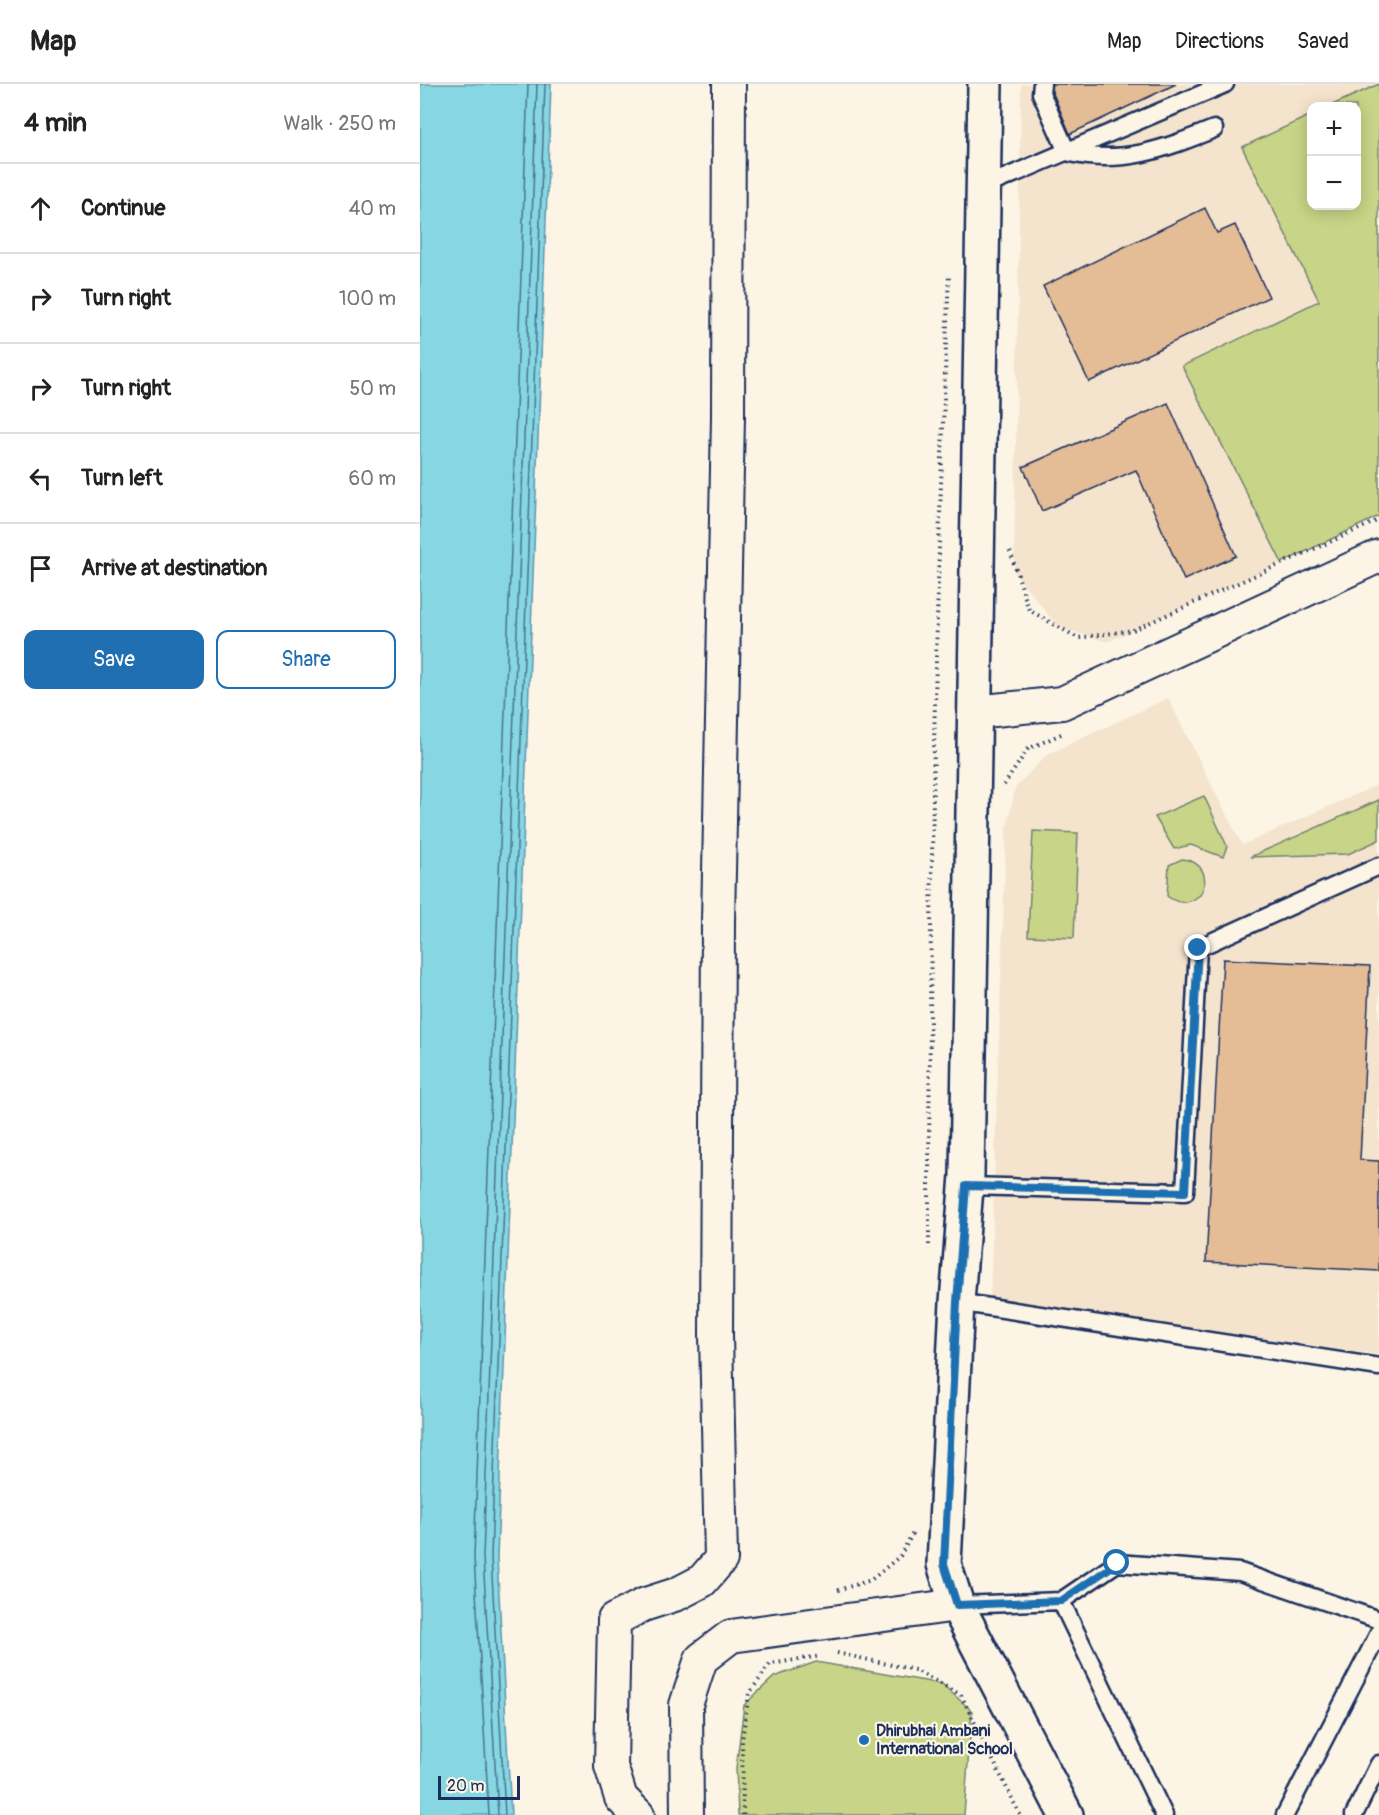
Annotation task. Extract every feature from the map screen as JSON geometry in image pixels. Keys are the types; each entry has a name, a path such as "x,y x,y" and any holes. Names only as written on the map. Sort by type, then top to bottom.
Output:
{"street":[{"path":"638,1815 621,1798 611,1766 614,1620 643,1605 677,1594 702,1581 721,1559 716,1335 718,933 728,405 729,84"},
{"path":"985,84 966,1186 957,1302 944,1564 957,1605 1066,1815"},
{"path":"975,712 1062,703 1379,556"},
{"path":"687,1815 686,1705 701,1659 731,1636 957,1605"}],"lane":[{"path":"1041,84 1041,93 1067,152"},
{"path":"983,187 1225,84"},
{"path":"1067,152 1083,156 1119,157 1164,149 1214,129"},
{"path":"966,1186 1185,1192 1198,948 1379,866"},
{"path":"957,1302 1379,1366"},
{"path":"957,1605 1061,1601 1117,1563 1240,1572 1379,1620"},
{"path":"1061,1601 1164,1815"},
{"path":"1285,1815 1379,1634"},
{"path":"1354,1815 1379,1764"}],"path":[{"path":"929,1256 930,970 941,464 950,262"},
{"path":"1010,540 1010,552 1029,610 1078,638 1133,630 1379,520"},
{"path":"1003,787 1028,749 1071,730"},
{"path":"834,1591 871,1580 900,1556 915,1529"},
{"path":"743,1815 742,1740 749,1694 771,1664 841,1653 915,1670 961,1695 1020,1815"}],"shaded area":[{"path":"1021,84 1379,84 1339,102 1307,102 1307,117 1242,147 1319,301 1182,366 1282,563 1107,642 1058,627 1014,572"},
{"path":"1168,698 1242,845 1379,784 1379,1355 990,1300 1006,832 1015,788 1046,755"}],"green space":[{"path":"1379,84 1379,516 1282,563 1182,366 1319,301 1242,147 1307,117 1307,210 1361,210 1361,102 1339,102"},
{"path":"1204,796 1227,846 1223,857 1191,845 1174,849 1155,817"},
{"path":"1379,800 1379,840 1348,854 1250,857"},
{"path":"1033,831 1078,833 1074,938 1028,936"},
{"path":"1182,859 1189,860 1200,867 1204,877 1200,895 1184,902 1175,901 1167,896 1169,865"},
{"name":"Dhirubhai Ambani International School","path":"816,1662 942,1684 972,1711 964,1815 738,1815 736,1768 744,1705 774,1677"}],"water":[{"path":"420,84 551,84 497,1558 511,1815 420,1815"}],"building":[{"path":"1049,84 1176,84 1070,134"},
{"path":"1205,208 1217,233 1235,225 1269,297 1089,382 1043,286"},
{"path":"1168,403 1236,556 1184,580 1136,470 1042,511 1023,467"},
{"path":"1223,959 1370,966 1360,1160 1379,1161 1379,1271 1206,1262"}],"place":[{"name":"Dhirubhai Ambani International School","path":"864,1740"}],"route":[{"path":"1117,1563 1061,1601 957,1605 944,1564 957,1302 966,1186 1185,1192 1198,948"}]}
